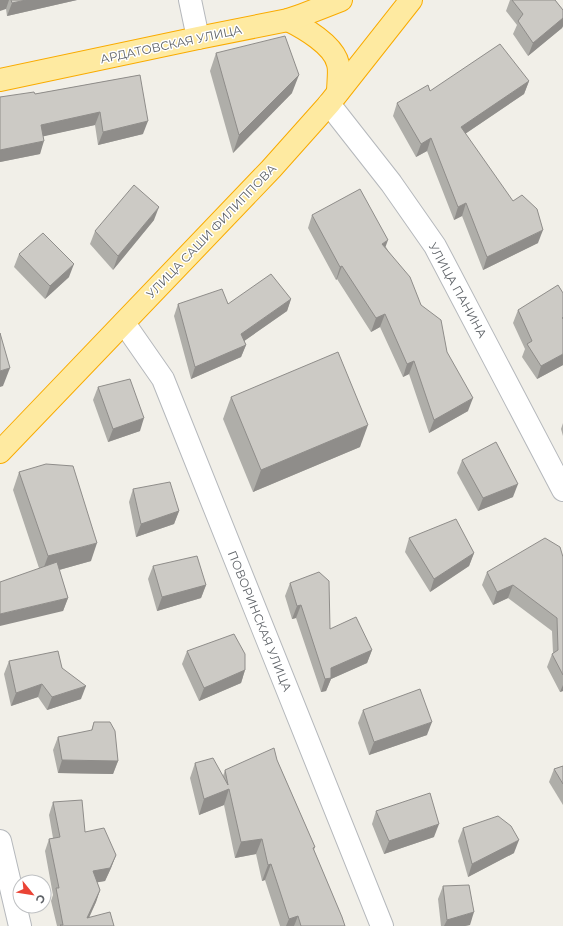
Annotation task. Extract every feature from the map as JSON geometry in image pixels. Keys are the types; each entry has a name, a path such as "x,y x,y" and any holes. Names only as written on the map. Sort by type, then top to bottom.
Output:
{"highway":[{"name":"АРДАТОВСКАЯ УЛИЦА","path":"0,80 288,20 340,0"},
{"name":"УЛИЦА САШИ ФИЛИППОВА","path":"0,452 272,169 334,98 411,0"},
{"path":"288,20 306,29 333,53 338,64 334,98"}],"street":[{"path":"190,0 198,38"},
{"name":"УЛИЦА ПАНИНА","path":"334,98 435,246 563,490"},
{"name":"ПОВОРИНСКАЯ УЛИЦА","path":"124,323 163,379 382,926"},
{"path":"0,841 20,926"}],"building":[{"path":"11,0 26,0 12,3"},
{"path":"512,0 555,0 563,10 563,18 533,43 518,21 523,14"},
{"path":"285,36 299,75 239,135 216,53"},
{"path":"500,44 529,81 461,127 513,201 522,195 537,209 543,230 487,257 466,203 458,207 431,138 421,144 397,103 428,85 430,91"},
{"path":"140,75 148,121 103,132 100,112 41,125 44,141 0,150 0,97 34,92 35,94"},
{"path":"134,185 159,207 118,256 95,231"},
{"path":"360,189 388,240 382,244 410,277 421,305 441,320 447,352 473,398 434,420 414,361 407,364 385,314 376,318 342,266 340,267 312,215"},
{"path":"43,233 74,264 50,286 19,254"},
{"path":"271,274 291,299 241,334 246,345 195,367 178,304 222,289 228,304"},
{"path":"558,285 563,293 563,354 541,366 527,344 532,341 518,310"},
{"path":"0,333 10,368 0,371"},
{"path":"338,352 368,425 261,470 231,397"},
{"path":"130,379 144,418 113,429 98,387"},
{"path":"496,442 518,484 483,498 462,460"},
{"path":"46,464 73,466 97,543 48,556 19,472"},
{"path":"170,482 179,511 141,524 133,489"},
{"path":"456,519 474,553 434,579 409,538"},
{"path":"545,538 560,547 563,557 563,675 552,654 558,650 557,618 513,585 497,592 487,572"},
{"path":"197,556 206,585 162,597 153,566"},
{"path":"57,562 68,598 0,614 0,582"},
{"path":"319,572 329,581 330,629 356,617 372,650 331,668 331,678 325,679 301,605 297,606 290,583"},
{"path":"234,634 245,654 245,670 204,688 187,651"},
{"path":"58,651 62,668 86,686 52,697 42,684 16,693 9,661"},
{"path":"420,689 432,722 374,742 363,710"},
{"path":"94,722 110,722 115,731 118,761 62,760 58,737 92,730"},
{"path":"274,748 277,760 315,847 313,848 345,926 301,926 298,916 289,919 271,864 268,865 262,839 241,842 229,789 204,799 195,763 213,758 228,785 225,770"},
{"path":"563,766 563,784 554,769"},
{"path":"430,793 439,824 389,841 376,811"},
{"path":"82,800 85,832 104,828 116,855 110,868 93,871 100,890 87,918 110,912 114,926 60,925 63,925 56,888 59,888 49,839 60,837 53,802"},
{"path":"498,816 511,826 519,840 472,864 463,828"},
{"path":"469,885 474,912 447,920 443,886"}]}
